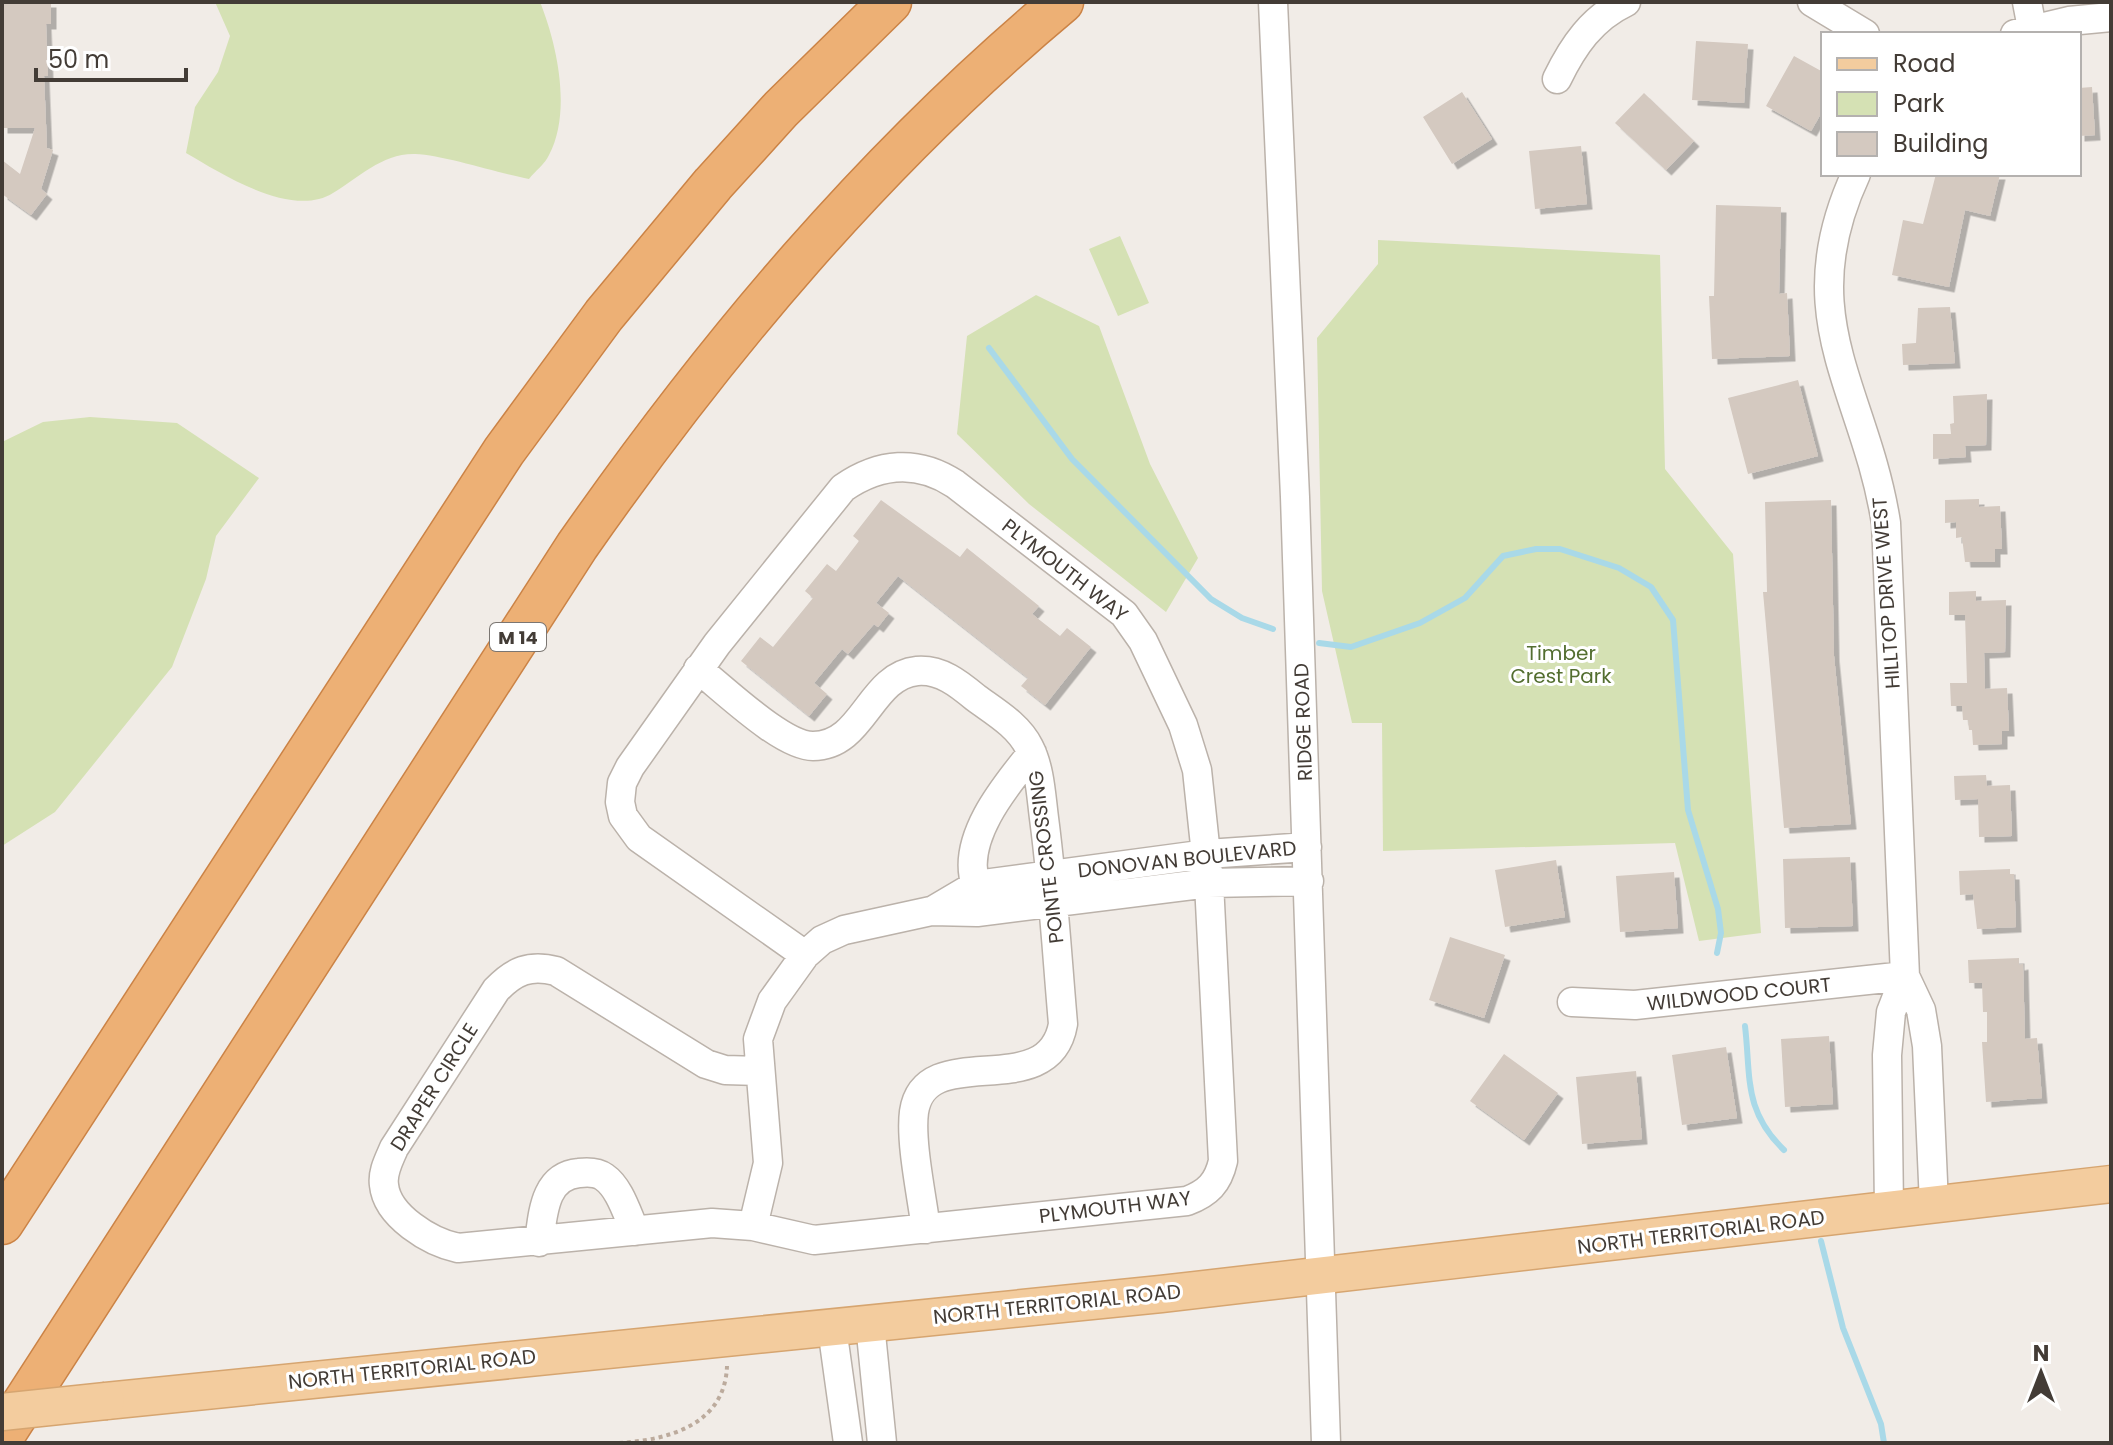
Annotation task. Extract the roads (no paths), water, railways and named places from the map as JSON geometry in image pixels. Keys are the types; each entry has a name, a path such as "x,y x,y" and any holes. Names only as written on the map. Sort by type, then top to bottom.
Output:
{"highway":[{"path":"2,1223 504,451 604,315 713,184 781,109 890,2"},
{"name":"M 14","path":"2,1437 559,573 643,452 715,359 828,227 961,92 1062,2"}],"main road":[{"name":"NORTH TERRITORIAL ROAD","path":"2,1412 724,1340 2111,1184"}],"street":[{"name":"RIDGE ROAD","path":"1273,2 1309,881 1326,1443"},
{"path":"1557,79 1572,48 1596,21 1626,2"},
{"path":"1812,2 1862,32"},
{"path":"2025,21 2111,17"},
{"name":"HILLTOP DRIVE WEST","path":"1855,176 1845,199 1831,257 1830,323 1840,370 1874,466 1886,523 1905,976 1921,1010 1927,1046 1934,1204"},
{"name":"PLYMOUTH WAY","path":"753,1226 814,1240 1187,1201 1214,1185 1223,1161 1207,854 1197,770 1183,725 1136,627 955,484 932,471 907,466 885,468 861,476 843,488 698,669 626,775 620,791 623,816 639,838 805,955"},
{"name":"POINTE CROSSING","path":"698,669 790,740 812,746 828,744 845,736 886,687 904,674 919,671 943,675 1012,724 1032,753 1051,873 1063,1024 1060,1038 1045,1059 1031,1065 952,1074 926,1088 918,1100 914,1122 926,1229"},
{"path":"976,885 971,869 972,851 1007,784 1032,753"},
{"name":"DONOVAN BOULEVARD","path":"931,911 976,885 1207,854 1307,847"},
{"name":"DONOVAN BOULEVARD","path":"753,1226 768,1163 758,1039 764,1015 805,955 822,940 844,930 931,911 977,912 1209,883 1309,881"},
{"name":"DRAPER CIRCLE","path":"753,1226 712,1223 468,1249 444,1245 396,1210 384,1184 385,1167 394,1148 496,990 509,977 532,968 556,971 706,1064 725,1070 759,1071"},
{"name":"HILLTOP DRIVE WEST","path":"1889,1209 1887,1055 1891,1012 1905,976"},
{"name":"WILDWOOD COURT","path":"1572,1002 1635,1005 1905,976"},
{"path":"539,1242 544,1202 553,1185 569,1174 589,1172 604,1177 618,1193 635,1231"},
{"path":"870,1324 882,1443"},
{"path":"832,1328 848,1443"}],"waterway":[{"path":"989,348 1072,459 1211,599 1242,618 1273,629"},
{"path":"1319,643 1351,647 1420,623 1465,598 1503,556 1536,549 1560,549 1619,568 1651,587 1673,620 1688,810 1718,909 1721,933 1717,953"},
{"path":"1745,1026 1755,1107 1761,1121 1784,1150"},
{"path":"1821,1241 1843,1328 1881,1424 1884,1443"}],"park label":[{"name":"Timber Crest Park","path":"1561,664"}]}
